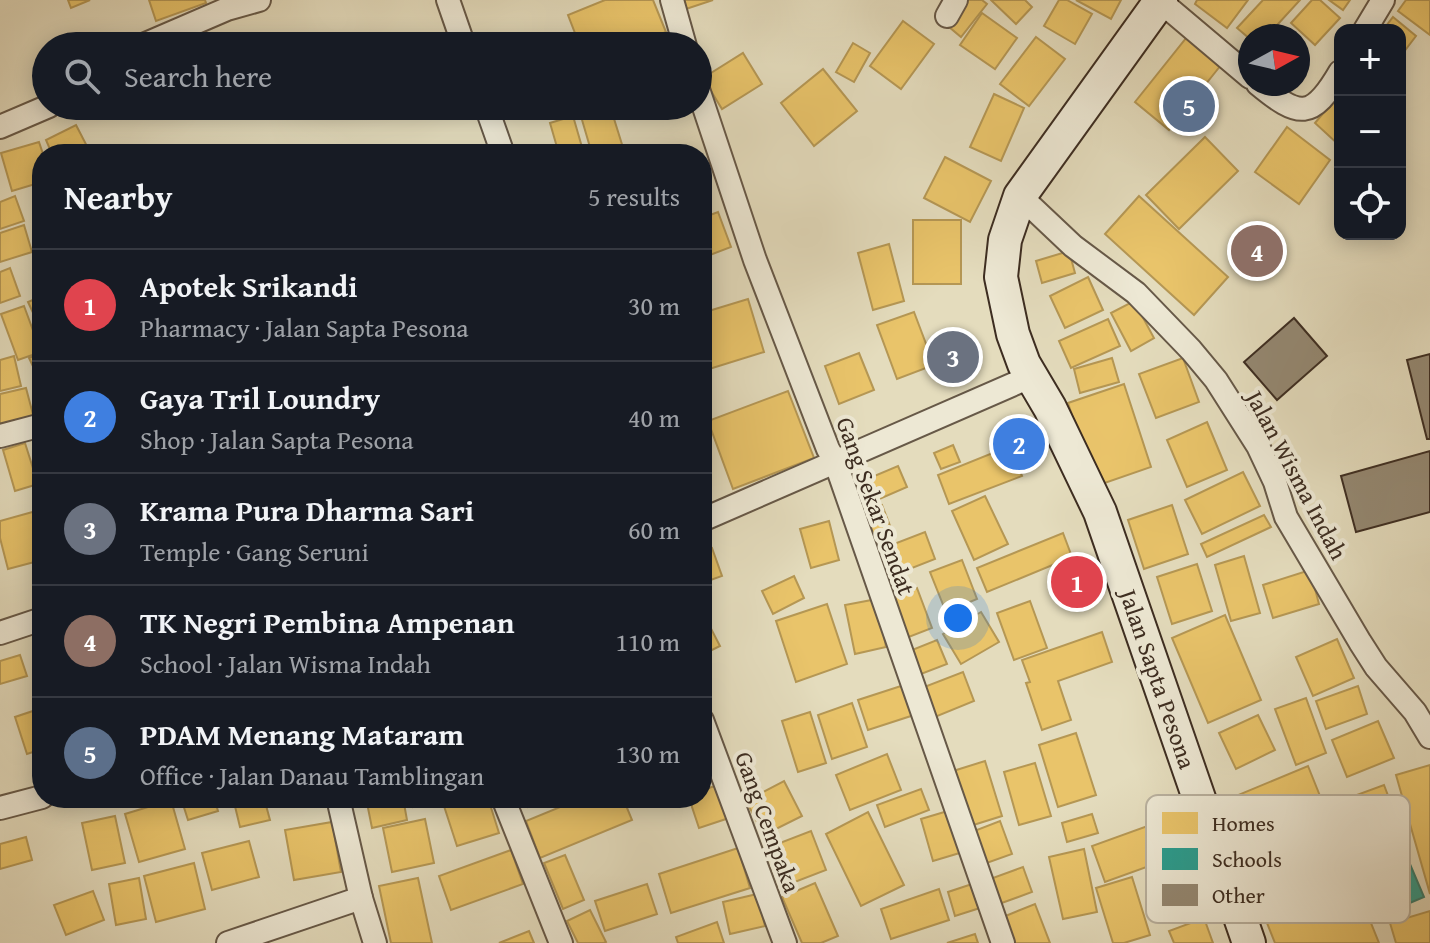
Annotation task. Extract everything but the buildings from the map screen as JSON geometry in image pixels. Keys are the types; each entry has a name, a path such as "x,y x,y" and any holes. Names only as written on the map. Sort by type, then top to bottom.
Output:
{"street":[{"path":"174,32 227,9 259,0"},
{"path":"448,0 459,32"},
{"path":"672,0 681,32"},
{"path":"1369,24 1383,0"},
{"path":"1161,1 1238,67"},
{"name":"Jalan Sapta Pesona","path":"1161,1 1020,196 1005,240 1001,277 1013,334 1030,377 1050,408 1100,512 1198,795"},
{"path":"1272,96 1283,105 1304,108 1323,98 1334,81"},
{"path":"0,127 32,113"},
{"path":"491,120 499,144"},
{"name":"Gang Sekar Sendat","path":"708,120 760,273 835,461 1003,943"},
{"name":"Jalan Wisma Indah","path":"1020,196 1073,246 1145,302 1216,380 1258,446 1275,482 1286,517 1360,642 1376,667 1415,712 1430,737"},
{"path":"712,516 1030,377"},
{"path":"0,436 32,428"},
{"path":"0,633 32,622"},
{"name":"Gang Cempaka","path":"712,747 785,943"},
{"path":"0,808 32,800"},
{"path":"340,808 375,943"},
{"path":"507,808 561,943"},
{"path":"228,943 361,898"},
{"name":"Jalan Sapta Pesona","path":"1242,923 1249,943"}],"place":[{"name":"PDAM Menang Mataram","path":"1189,106"},
{"name":"TK Negri Pembina Ampenan","path":"1257,251"},
{"name":"Krama Pura Dharma Sari","path":"953,357"},
{"name":"Gaya Tril Loundry","path":"1019,444"},
{"name":"Apotek Srikandi","path":"1077,582"}]}
